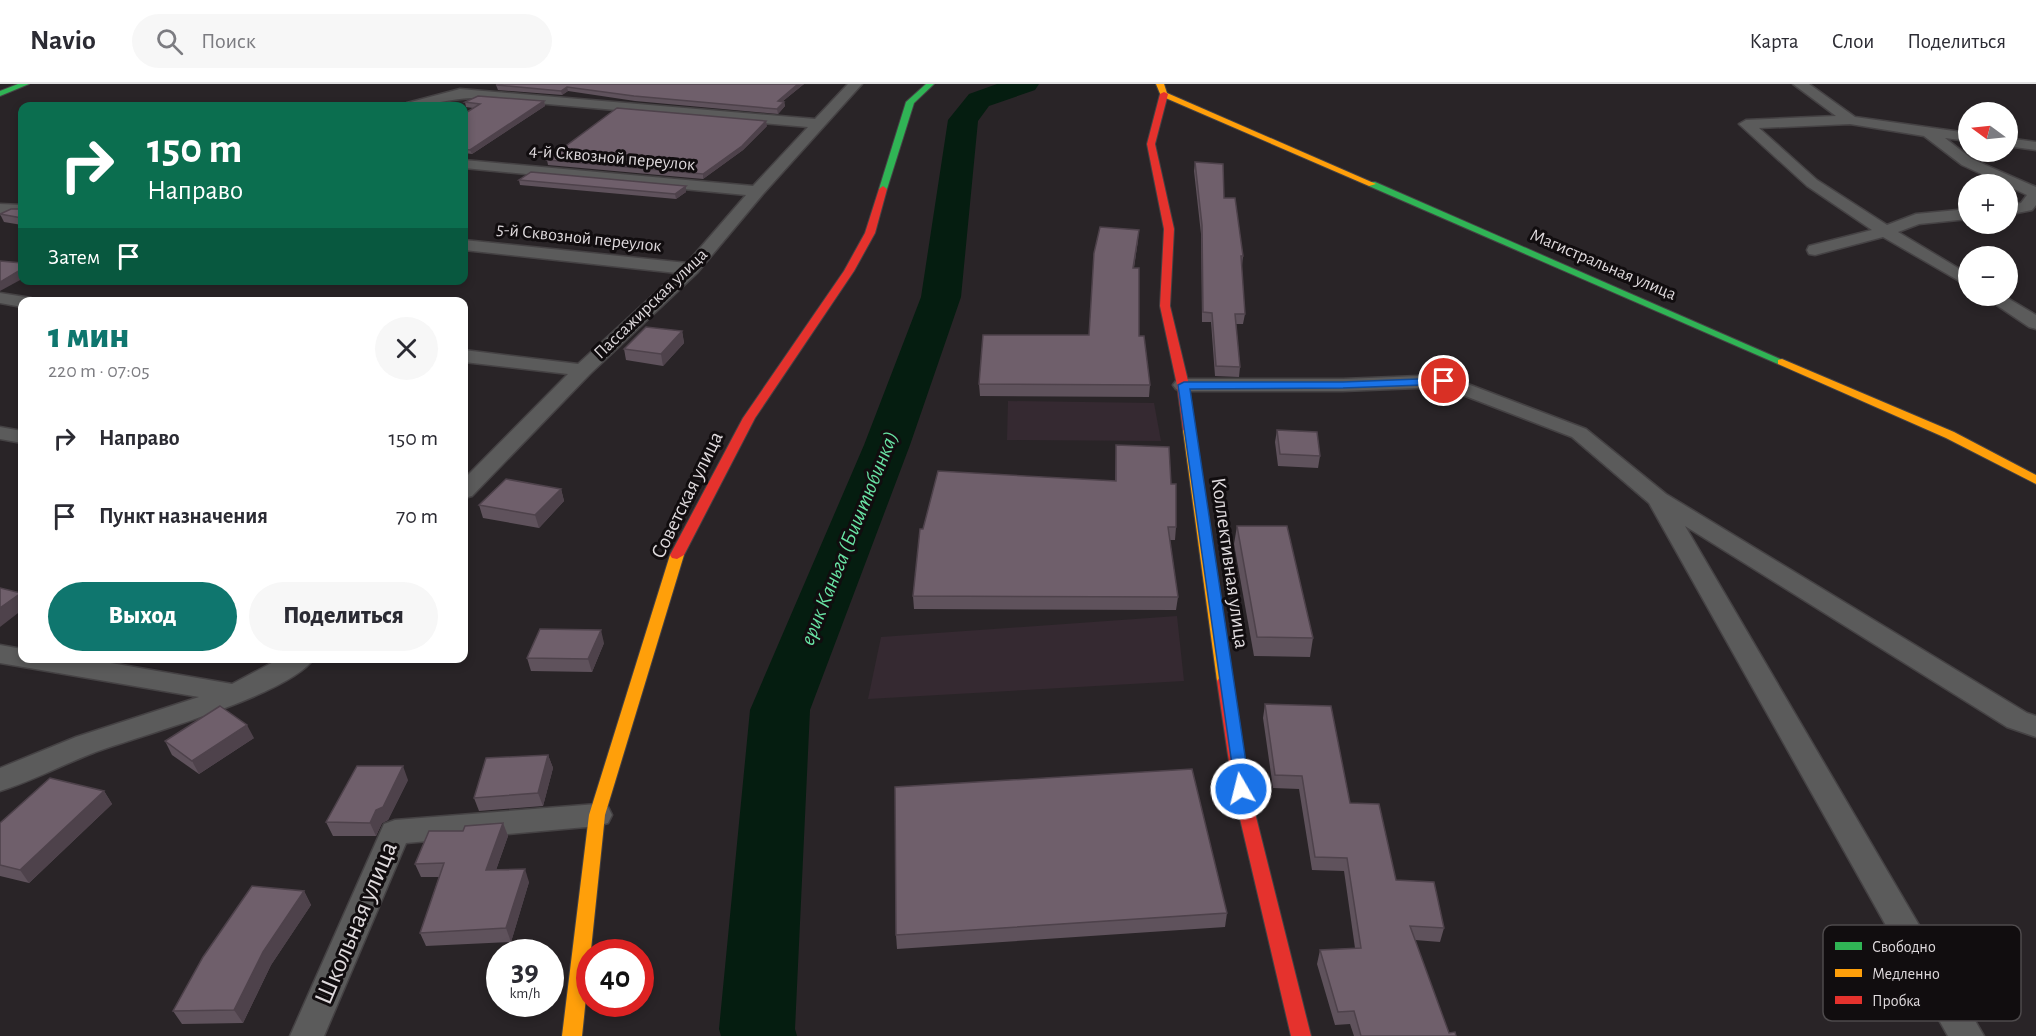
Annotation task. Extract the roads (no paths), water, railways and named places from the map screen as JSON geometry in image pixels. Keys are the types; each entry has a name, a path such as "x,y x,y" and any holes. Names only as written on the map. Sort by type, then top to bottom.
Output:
{"street":[{"path":"0,94 25,84"},
{"name":"Пассажирская улица","path":"468,487 583,370 691,269 757,191 855,84"},
{"name":"Советская улица","path":"572,1036 597,815 678,554 749,418 849,271 870,233 910,102 930,84"},
{"path":"1800,84 1850,120"},
{"name":"Коллективная улица","path":"1162,89 1151,144 1169,229 1165,306 1184,385 1241,789 1302,1036"},
{"name":"Магистральная улица","path":"1162,89 1950,435 2036,480"},
{"path":"427,102 460,93 479,94 820,124"},
{"path":"1958,136 1850,120 1746,124 1812,183 1958,275"},
{"path":"1929,132 1967,162 2036,194 2026,207 2018,208"},
{"path":"2018,144 2036,146"},
{"name":"4-й Сквозной переулок","path":"468,164 757,191"},
{"path":"0,209 18,210"},
{"path":"1815,250 1885,231 1916,219 1958,215"},
{"name":"5-й Сквозной переулок","path":"468,245 691,269"},
{"path":"0,298 18,301"},
{"path":"2009,306 2036,322"},
{"path":"468,356 583,370"},
{"path":"1184,385 1343,385 1444,381 1579,433 1658,499 2017,720 2036,727"},
{"path":"0,433 18,436"},
{"path":"1658,499 1903,925"},
{"path":"0,654 18,657"},
{"path":"54,663 232,693"},
{"path":"0,780 44,760 181,715 280,674 295,663"},
{"name":"Школьная улица","path":"307,1036 395,832 597,815"},
{"path":"1958,1021 1967,1036"}],"waterway":[{"name":"ерик Каньга (Биштюбинка)","path":"759,1036 757,1029 780,710 887,445 941,297 963,120 979,100 1025,84"}]}
